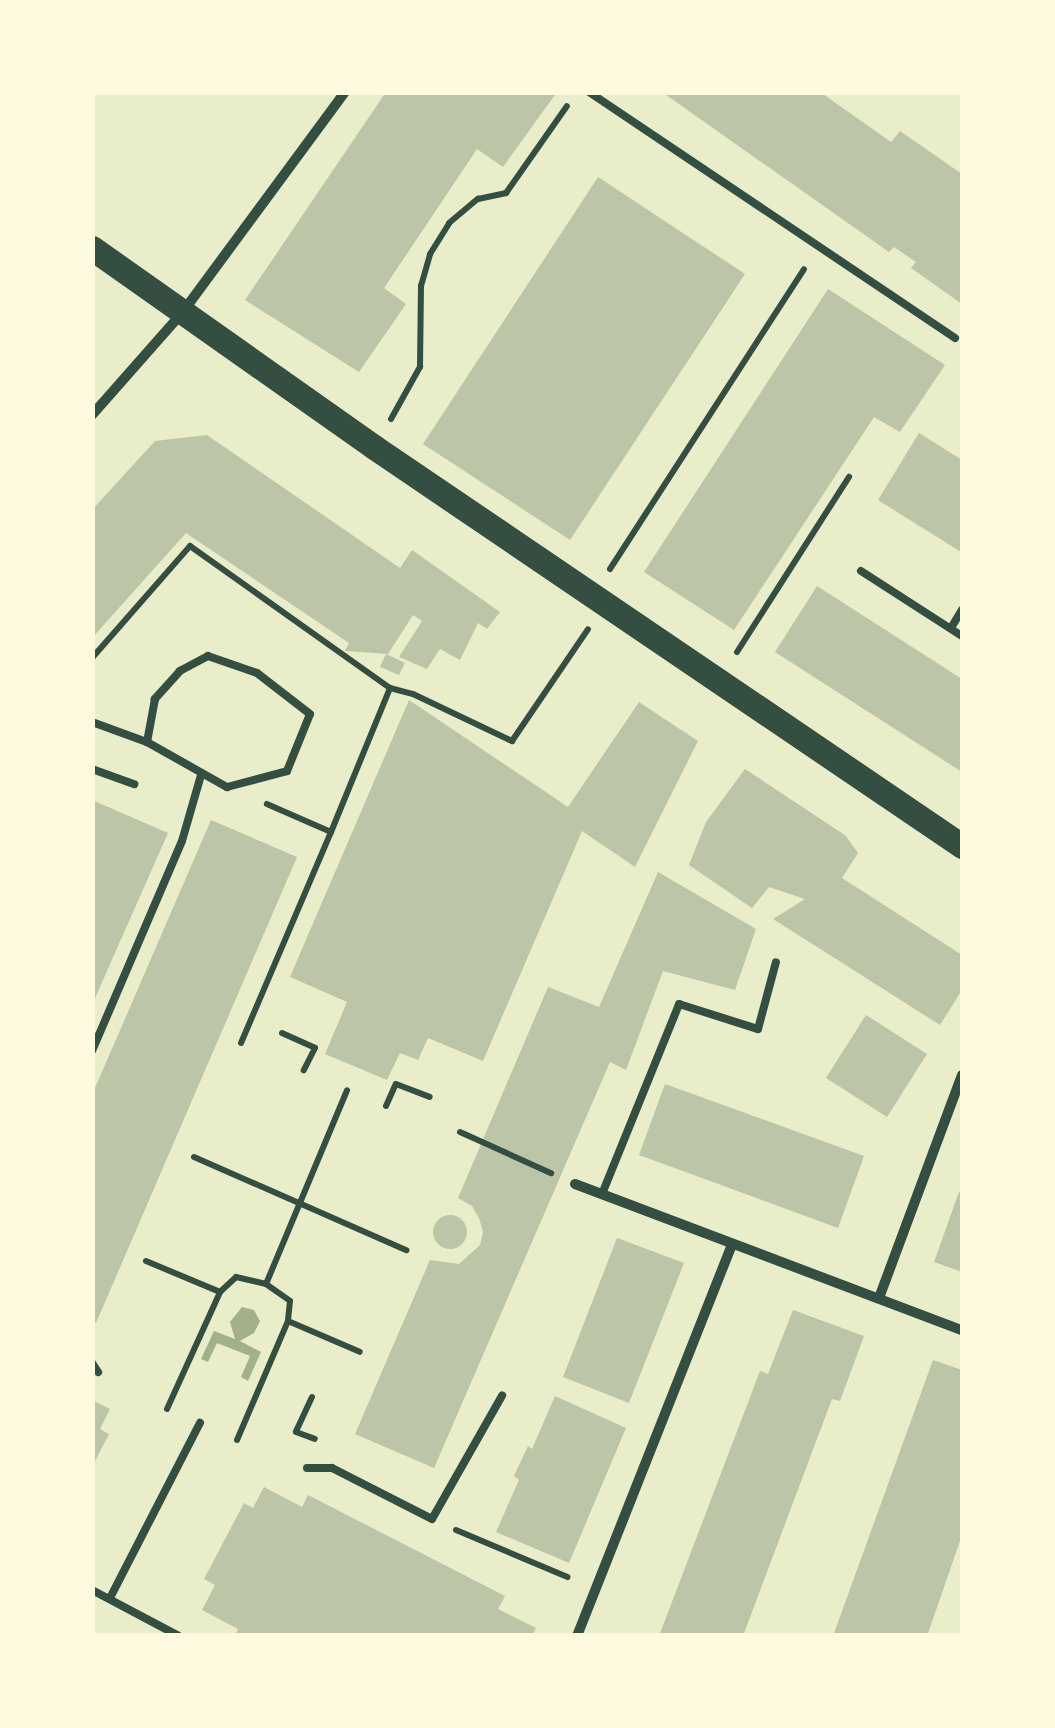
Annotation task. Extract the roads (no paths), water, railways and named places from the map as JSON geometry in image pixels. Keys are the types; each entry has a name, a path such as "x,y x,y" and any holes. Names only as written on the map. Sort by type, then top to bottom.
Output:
{"main road":[{"path":"92,248 374,447 962,846"}],"street":[{"path":"92,415 182,313 345,92"},
{"path":"879,1298 961,1081"},
{"path":"576,1184 962,1330"},
{"path":"577,1636 732,1245"}],"lane":[{"path":"588,92 954,338"},
{"path":"861,571 962,636"},
{"path":"951,628 962,610"},
{"path":"92,722 147,742 227,787 287,770 310,714 257,673 208,656 180,671 155,698 147,742"},
{"path":"92,769 134,784"},
{"path":"92,1051 182,841 201,775"},
{"path":"602,1194 679,1004 758,1029 776,962"},
{"path":"307,1468 332,1468 432,1520 502,1396"},
{"path":"110,1598 200,1424"},
{"path":"92,1590 179,1636"}]}
